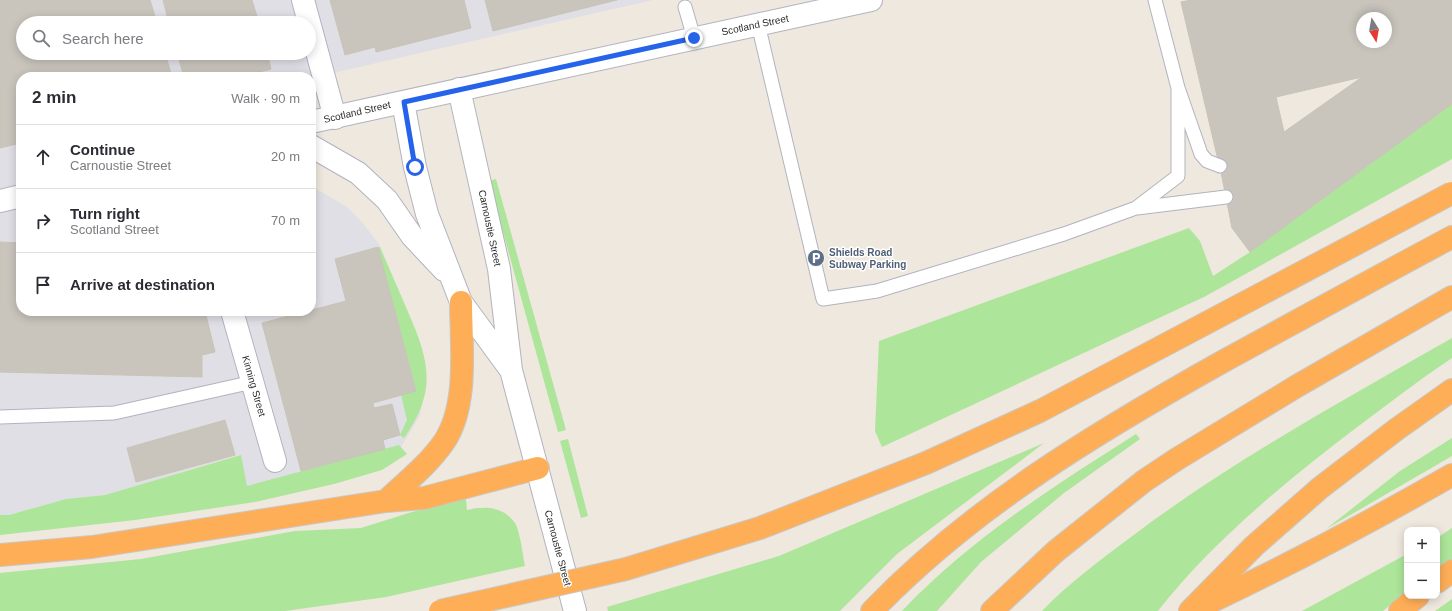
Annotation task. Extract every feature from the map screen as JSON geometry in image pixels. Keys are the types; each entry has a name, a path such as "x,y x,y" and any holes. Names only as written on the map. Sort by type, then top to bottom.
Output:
{"highway":[{"path":"440,611 626,569 738,535 760,528 926,463 1040,411 1452,193"},
{"path":"872,611 955,535 1033,475 1137,409 1452,237"},
{"path":"992,611 1056,551 1144,481 1177,459 1297,386 1452,297"},
{"path":"386,501 425,465 444,442 458,413 461,382 460,302"},
{"path":"1191,611 1254,546 1320,488 1397,429 1452,390"},
{"path":"0,555 92,547 386,501 424,498 538,468"},
{"path":"1191,611 1261,578 1452,475"},
{"path":"1440,580 1452,571"},
{"path":"1400,611 1414,599"}],"street":[{"path":"303,0 307,16"},
{"name":"Scotland Street","path":"316,121 871,0"},
{"path":"316,48 335,118"},
{"name":"Carnoustie Street","path":"459,89 499,268 511,370 575,611"},
{"name":"Carnoustie Street","path":"404,102 415,167 427,214 460,302 511,370"},
{"name":"Carnoustie Street","path":"316,149 358,173 387,200 412,236 450,276"},
{"path":"0,201 16,197"},
{"name":"Kinning Street","path":"233,316 275,461"}],"lane":[{"path":"1155,0 1178,88 1202,154 1207,161 1220,166"},
{"path":"685,7 694,38"},
{"path":"758,24 823,299 877,291 1021,248 1136,208 1226,197"},
{"path":"1136,208 1178,176 1178,88"},
{"path":"0,417 114,413 252,382"}],"shaded area":[{"path":"0,0 653,0 316,77 316,72 16,72 16,316 316,316 316,189 347,207 361,221 379,244 415,329 424,386 420,415 396,456 247,486 240,455 105,495 66,499 9,515 0,515"}],"green space":[{"path":"1452,104 1452,159 1204,297 882,447 875,431 879,341 1189,228 1200,241 1213,276 1250,252"},
{"path":"496,179 566,430 558,432 489,181"},
{"path":"378,247 380,247 415,330 425,361 427,376 426,391 422,406 415,421 404,438 400,435 407,420 401,395 416,391"},
{"path":"1452,338 1452,358 1356,428 1277,491 1202,561 1158,611 1042,611 1075,580 1099,561 1212,480 1290,431"},
{"path":"1136,434 1140,439 1064,493 981,562 937,611 902,611 955,561 1013,515"},
{"path":"1452,438 1452,456 1326,529 1400,471"},
{"path":"568,439 588,516 581,518 560,441"},
{"path":"1044,443 897,554 840,611 608,611 607,607 779,556"},
{"path":"399,445 407,454 382,470 334,484 255,502 135,520 0,535 0,515 9,515 66,499 105,495 241,455 247,486"},
{"path":"466,499 467,510 487,508 499,510 510,517 517,527 525,566 386,597 285,611 0,611 0,573 141,559 295,531 361,528 412,512"},
{"path":"1452,528 1452,560 1440,568 1440,563 1440,536"},
{"path":"1404,556 1404,594 1383,611 1302,611"},
{"path":"1452,599 1452,611 1435,611"}],"building":[{"path":"0,0 150,0 155,16 16,16 16,60 167,60 171,72 16,72 16,144 0,148"},
{"path":"163,0 252,0 257,16 167,16"},
{"path":"330,0 464,0 471,28 376,52 375,47 345,55"},
{"path":"485,0 617,0 493,31"},
{"path":"1191,0 1452,0 1452,104 1250,252 1232,228 1222,177 1181,2","holes":["1362,77 1284,132 1276,97"]},
{"path":"179,60 269,60 271,69 259,72 183,72"},
{"path":"0,242 16,243 16,316 206,316 215,352 202,355 202,377 0,372"},
{"path":"378,247 416,391 373,403 374,408 392,404 400,435 383,440 385,449 301,471 262,323 289,316 316,316 316,309 346,301 335,259"},
{"path":"225,420 235,455 136,482 127,448"}],"place":[{"name":"Shields Road Subway Parking","path":"816,258"}],"route":[{"path":"415,167 404,102 694,38"}]}
